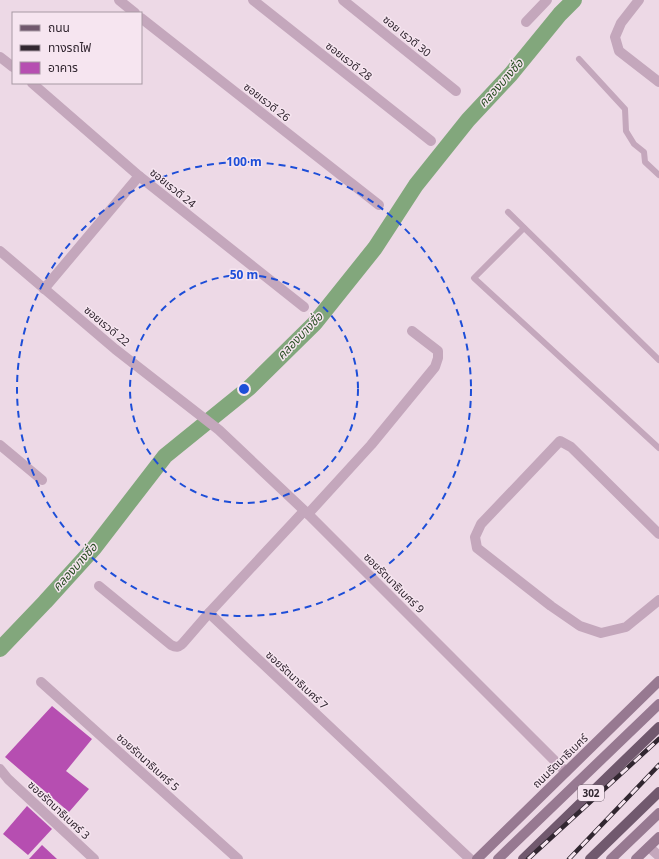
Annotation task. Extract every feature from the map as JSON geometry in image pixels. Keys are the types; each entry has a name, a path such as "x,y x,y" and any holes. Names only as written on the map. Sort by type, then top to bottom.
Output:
{"main road":[{"name":"ถนนรัตนาธิเบศร์","path":"476,859 659,681"},
{"path":"498,859 659,704"},
{"name":"302","path":"523,859 659,727"},
{"path":"590,859 659,792"},
{"path":"611,859 659,813"},
{"path":"636,859 659,837"}],"street":[{"path":"119,0 134,12"},
{"name":"ซอยเรวดี 28","path":"253,0 431,141"},
{"name":"ซอย เรวดี 30","path":"343,0 456,91"},
{"path":"526,22 547,0"},
{"path":"639,0 621,23 615,37 619,51 659,82"},
{"name":"ซอยเรวดี 26","path":"142,19 379,205"},
{"path":"0,57 12,66"},
{"name":"ซอยเรวดี 24","path":"33,84 139,176 304,307"},
{"path":"44,289 139,176"},
{"name":"ซอยเรวดี 22","path":"0,251 115,350 201,416"},
{"path":"99,586 171,645 179,647 209,613 371,444 435,367 438,358 438,351 412,331"},
{"name":"ซอยรัตนาธิเบศร์ 9","path":"201,416 219,430 306,513 566,772"},
{"path":"659,534 571,447 560,441 481,524 475,537 478,548 551,606 580,626 601,632 626,627 659,600"},
{"path":"0,445 42,480"},
{"name":"ซอยรัตนาธิเบศร์ 7","path":"209,613 470,859"},
{"name":"ซอยรัตนาธิเบศร์ 5","path":"41,682 238,859"},
{"name":"ซอยรัตนาธิเบศร์ 3","path":"0,769 8,779 94,859"},
{"path":"649,847 659,856"}],"lane":[{"path":"579,59 625,109 626,131 634,144 644,152 645,162 659,175"},
{"path":"508,212 659,360"},
{"path":"524,228 474,278 659,448"}],"building":[{"path":"52,706 92,739 66,771 89,789 69,812 5,757"},
{"path":"27,806 52,829 28,855 3,834"},
{"path":"42,845 57,859 29,859"}],"waterway":[{"name":"คลองบางซื่อ","path":"0,649 94,548 165,456 249,388 315,323 375,248 416,185 468,120 511,74 560,14 574,0"}],"railway":[{"path":"528,859 659,739"},
{"path":"569,859 659,765"}]}
